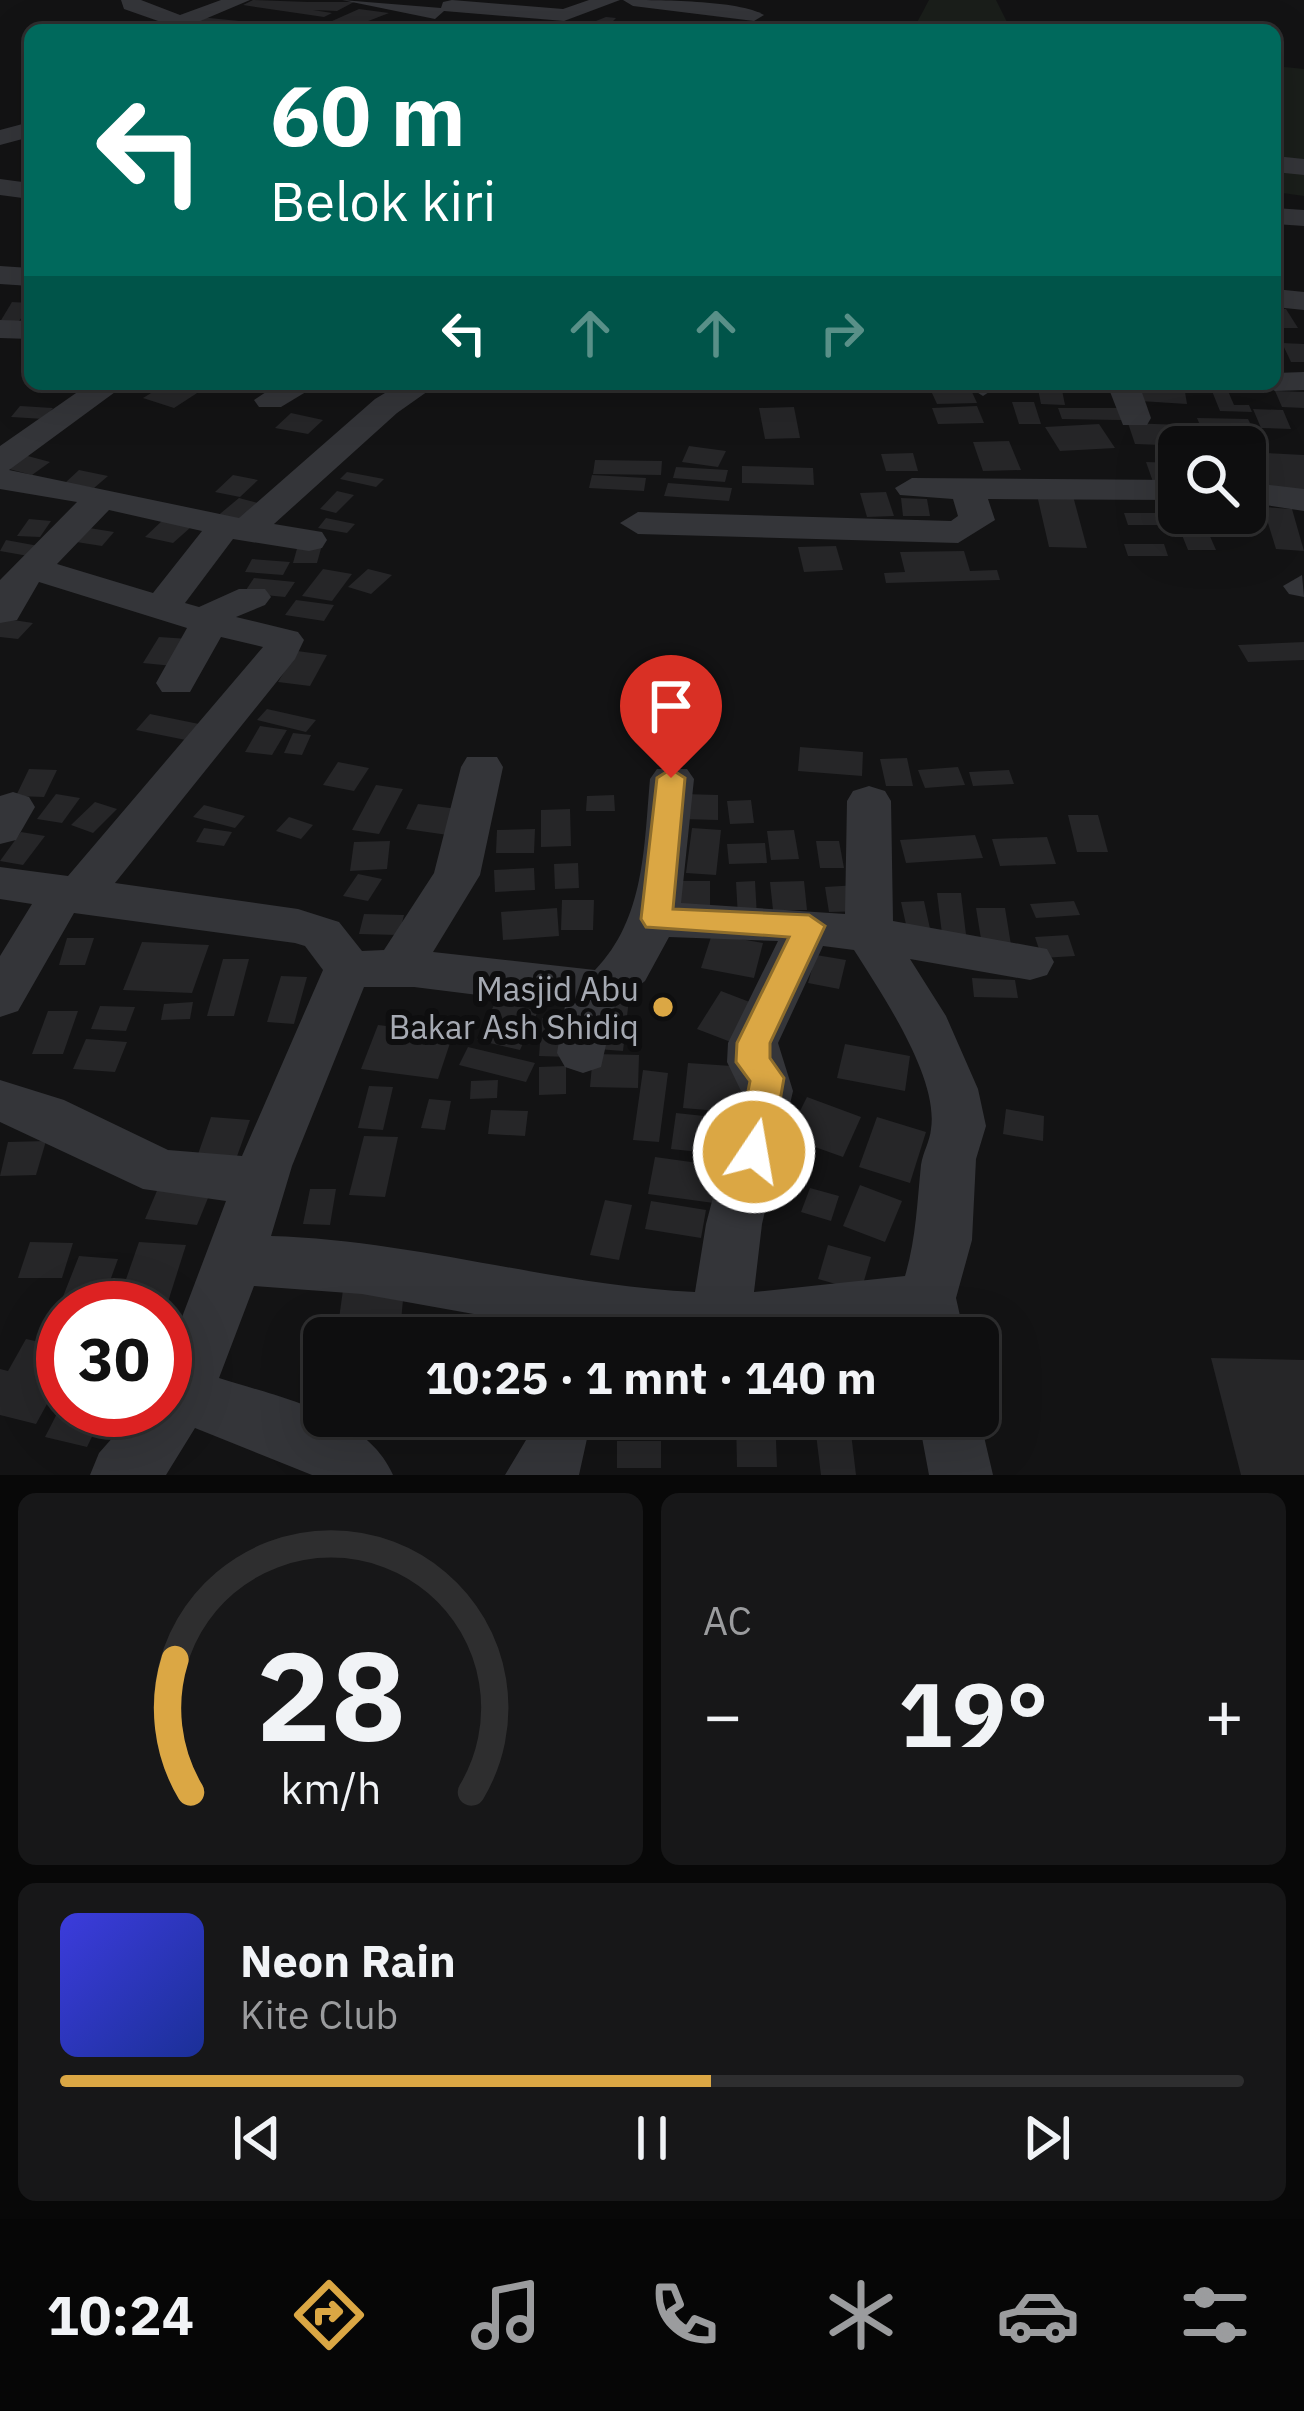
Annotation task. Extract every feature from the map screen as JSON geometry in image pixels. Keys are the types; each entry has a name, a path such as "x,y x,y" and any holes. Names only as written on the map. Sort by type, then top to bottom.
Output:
{"street":[{"path":"131,0 131,5 172,24"},
{"path":"185,24 240,0"},
{"path":"352,0 447,6 557,22 610,0"},
{"path":"633,0 755,15"},
{"path":"331,17 361,2"},
{"path":"416,24 447,6"},
{"path":"0,462 102,390"},
{"path":"270,400 291,390"},
{"path":"163,605 234,530 412,390"},
{"path":"1125,390 1135,418"},
{"path":"0,436 35,437"},
{"path":"0,479 102,497 234,530 309,540"},
{"path":"912,488 1158,490"},
{"path":"638,523 958,532 977,520 981,492"},
{"path":"1266,495 1304,500"},
{"path":"3,612 13,588 102,497"},
{"path":"0,998 69,896 280,651 284,640 207,622 32,568"},
{"path":"176,683 215,612 252,597"},
{"path":"192,1369 235,1261 260,1180 303,1083 332,993 376,966 457,874 482,767"},
{"path":"0,883 298,926 322,934 376,966 607,989 624,974 656,919 671,778"},
{"path":"869,801 869,934 942,1061 958,1126 949,1160 944,1240 931,1317"},
{"path":"656,919 809,926 1030,962"},
{"path":"721,1317 734,1224 767,1091 767,1078 753,1062 754,1043 809,926"},
{"path":"584,1053 593,989"},
{"path":"0,1101 45,1115 162,1173 260,1180"},
{"path":"235,1261 372,1268 553,1317"},
{"path":"740,1317 877,1310 924,1317"},
{"path":"192,1398 323,1448 351,1462 361,1475"},
{"path":"122,1475 150,1437"},
{"path":"537,1475 556,1454 558,1437"},
{"path":"954,1437 961,1475"}],"shaded area":[{"path":"929,0 996,0 1008,24 916,24"},
{"path":"1281,67 1304,69 1304,196 1281,193"}],"building":[{"path":"253,0 354,2 337,11 313,10 332,13 324,17 243,5"},
{"path":"359,9 389,13 361,24 325,24"},
{"path":"199,17 249,22 246,24 187,24"},
{"path":"616,18 611,23 616,24 588,24"},
{"path":"12,302 24,303 24,315 18,322 0,322"},
{"path":"1281,309 1286,309 1298,328 1281,328"},
{"path":"1282,343 1304,344 1304,362 1291,362"},
{"path":"156,390 202,390 174,408 143,398"},
{"path":"1038,390 1062,390 1065,405 1041,404"},
{"path":"1138,390 1154,390 1185,392 1187,404 1140,401"},
{"path":"1212,391 1228,391 1234,405 1249,405 1252,412 1220,411"},
{"path":"1275,391 1304,392 1304,408 1282,407"},
{"path":"972,392 977,403 937,404 932,393"},
{"path":"1012,402 1034,402 1041,424 1019,424"},
{"path":"20,406 53,408 44,419 11,417"},
{"path":"977,406 984,423 938,424 932,408"},
{"path":"794,407 800,438 765,439 759,408"},
{"path":"1058,408 1118,408 1122,420 1062,419"},
{"path":"1253,409 1283,410 1291,429 1266,428 1260,426"},
{"path":"291,413 323,420 308,434 275,428"},
{"path":"1197,418 1248,419 1252,426 1200,426"},
{"path":"1128,423 1182,425 1158,426 1158,445 1135,444"},
{"path":"1099,424 1115,448 1060,451 1045,427"},
{"path":"1009,441 1021,470 983,471 973,442"},
{"path":"689,446 726,451 718,467 682,462"},
{"path":"913,453 918,471 886,471 881,454"},
{"path":"1266,453 1304,455 1304,491 1266,489"},
{"path":"24,455 50,462 32,475 5,468"},
{"path":"595,460 662,461 661,475 593,474"},
{"path":"1146,462 1158,462 1158,482 1153,482"},
{"path":"742,466 813,468 814,485 742,483"},
{"path":"676,467 728,470 725,482 673,478"},
{"path":"79,470 108,476 94,488 65,483"},
{"path":"347,472 384,479 376,487 340,479"},
{"path":"233,475 258,480 240,497 215,492"},
{"path":"592,475 646,478 644,491 589,488"},
{"path":"668,483 732,488 729,501 664,496"},
{"path":"337,491 354,495 336,513 320,509"},
{"path":"886,492 894,516 867,517 860,493"},
{"path":"1037,495 1073,496 1087,548 1049,547"},
{"path":"239,498 258,503 234,523 215,518"},
{"path":"901,498 927,499 930,516 903,516"},
{"path":"1266,507 1292,509 1304,551 1276,549"},
{"path":"1124,513 1155,513 1158,522 1158,525 1128,525"},
{"path":"326,518 355,524 347,533 318,528"},
{"path":"29,519 51,521 40,537 17,536"},
{"path":"163,520 191,527 173,543 145,537"},
{"path":"83,527 114,532 102,546 70,541"},
{"path":"1182,534 1209,534 1216,550 1188,550"},
{"path":"6,540 44,547 34,557 0,551"},
{"path":"1124,544 1164,544 1168,556 1128,556"},
{"path":"298,545 322,545 317,563 293,563"},
{"path":"836,546 843,570 804,572 798,547"},
{"path":"964,551 970,571 997,570 1000,580 886,583 884,573 905,572 900,552"},
{"path":"252,559 290,562 283,575 245,572"},
{"path":"323,569 352,574 332,601 302,596"},
{"path":"368,569 392,575 371,594 348,587"},
{"path":"254,578 295,582 285,597 244,593"},
{"path":"296,600 334,605 324,621 285,615"},
{"path":"0,618 33,623 18,639 0,637"},
{"path":"159,637 189,639 173,666 143,663"},
{"path":"1304,642 1304,660 1248,662 1238,645"},
{"path":"297,651 327,655 310,686 278,682"},
{"path":"267,709 316,720 306,732 257,720"},
{"path":"150,714 199,724 186,740 136,730"},
{"path":"260,726 287,730 272,755 245,752"},
{"path":"293,733 311,735 302,755 284,753"},
{"path":"800,747 863,752 862,776 798,771"},
{"path":"907,758 913,786 886,786 880,759"},
{"path":"338,762 369,768 354,791 323,785"},
{"path":"958,767 965,785 925,788 918,770"},
{"path":"29,769 57,770 44,797 16,796"},
{"path":"1009,770 1014,784 973,786 969,772"},
{"path":"376,785 403,789 379,834 352,830"},
{"path":"56,794 80,798 62,823 37,819"},
{"path":"683,794 718,795 718,820 682,819"},
{"path":"614,795 615,811 586,811 587,796"},
{"path":"751,800 754,823 730,824 727,801"},
{"path":"95,802 117,809 93,833 71,825"},
{"path":"418,804 466,810 455,836 406,829"},
{"path":"204,805 245,816 235,828 193,817"},
{"path":"570,809 571,846 541,847 541,810"},
{"path":"1068,815 1098,815 1108,852 1077,852"},
{"path":"289,817 313,825 301,839 276,831"},
{"path":"204,828 232,832 224,846 196,842"},
{"path":"692,828 721,830 716,875 686,873"},
{"path":"535,829 534,853 496,853 497,830"},
{"path":"794,830 799,859 771,860 767,831"},
{"path":"21,832 45,836 23,865 0,861"},
{"path":"975,835 983,858 906,863 900,840"},
{"path":"1047,837 1056,864 1000,866 992,839"},
{"path":"390,841 387,869 350,871 354,842"},
{"path":"816,841 839,841 844,868 820,868"},
{"path":"765,843 767,863 729,864 727,844"},
{"path":"578,863 579,888 555,889 554,864"},
{"path":"534,868 535,890 495,892 494,870"},
{"path":"358,874 382,879 368,901 343,896"},
{"path":"680,881 710,881 710,917 680,916"},
{"path":"755,881 757,917 738,917 736,882"},
{"path":"804,881 807,910 773,910 770,882"},
{"path":"858,885 865,911 829,912 825,887"},
{"path":"937,893 961,893 967,943 943,942"},
{"path":"562,900 594,900 593,930 561,930"},
{"path":"924,901 932,938 909,938 901,902"},
{"path":"1074,901 1080,915 1036,918 1030,904"},
{"path":"557,908 559,936 503,940 501,912"},
{"path":"976,908 1005,908 1011,945 982,945"},
{"path":"364,914 404,915 399,935 359,934"},
{"path":"712,934 763,943 754,978 701,968"},
{"path":"1068,935 1075,956 1042,958 1035,937"},
{"path":"67,938 94,938 85,965 59,965"},
{"path":"142,942 209,945 192,993 123,990"},
{"path":"816,955 846,960 839,989 808,983"},
{"path":"223,959 249,959 234,1016 207,1016"},
{"path":"281,976 307,977 294,1024 267,1022"},
{"path":"972,978 1015,980 1018,998 974,997"},
{"path":"721,991 760,1006 736,1044 697,1029"},
{"path":"603,998 629,999 623,1051 597,1049"},
{"path":"496,1001 538,1011 520,1050 477,1040"},
{"path":"193,1002 190,1019 161,1020 164,1004"},
{"path":"100,1006 135,1007 126,1031 91,1029"},
{"path":"48,1011 78,1011 63,1054 32,1054"},
{"path":"542,1018 573,1019 570,1057 539,1056"},
{"path":"378,1025 453,1034 438,1079 361,1069"},
{"path":"86,1039 127,1042 115,1072 73,1069"},
{"path":"845,1044 910,1056 905,1091 837,1078"},
{"path":"468,1047 535,1063 526,1082 459,1065"},
{"path":"593,1054 639,1055 638,1088 590,1087"},
{"path":"688,1063 746,1067 743,1113 683,1108"},
{"path":"566,1066 566,1094 539,1095 539,1067"},
{"path":"643,1070 668,1073 659,1142 633,1140"},
{"path":"498,1080 497,1098 470,1099 471,1081"},
{"path":"369,1086 393,1087 383,1130 358,1128"},
{"path":"807,1097 861,1117 843,1157 787,1137"},
{"path":"429,1099 451,1101 445,1130 421,1128"},
{"path":"1006,1109 1044,1116 1043,1141 1003,1134"},
{"path":"491,1110 528,1111 525,1136 488,1134"},
{"path":"676,1113 741,1120 737,1156 671,1149"},
{"path":"211,1117 250,1120 236,1159 197,1157"},
{"path":"877,1117 926,1132 910,1183 859,1167"},
{"path":"364,1136 398,1137 385,1197 349,1195"},
{"path":"46,1141 36,1175 0,1176 8,1142"},
{"path":"655,1157 727,1167 721,1204 648,1194"},
{"path":"860,1185 902,1201 885,1242 843,1226"},
{"path":"159,1186 210,1193 197,1225 145,1219"},
{"path":"810,1188 839,1196 831,1221 801,1212"},
{"path":"310,1189 336,1189 330,1225 303,1224"},
{"path":"605,1200 632,1205 619,1260 590,1255"},
{"path":"651,1201 706,1210 701,1238 645,1229"},
{"path":"30,1242 73,1243 62,1278 18,1278"},
{"path":"139,1242 186,1245 175,1281 125,1281"},
{"path":"828,1245 871,1257 861,1291 818,1279"},
{"path":"79,1256 118,1259 110,1281 69,1281"},
{"path":"404,1289 401,1317 339,1317 343,1290"},
{"path":"26,1339 36,1341 36,1424 0,1415 0,1369 8,1371"},
{"path":"1211,1358 1304,1360 1304,1475 1241,1475"},
{"path":"45,1437 92,1437 87,1447"},
{"path":"736,1437 776,1437 777,1467 737,1467"},
{"path":"816,1437 851,1437 856,1475 821,1475"},
{"path":"617,1441 661,1441 661,1468 617,1468"}],"place":[{"name":"Masjid Abu Bakar Ash Shidiq","path":"663,1007"}],"route":[{"path":"671,778 656,919 809,926 754,1043 753,1062 767,1078 767,1091 754,1152"}]}
